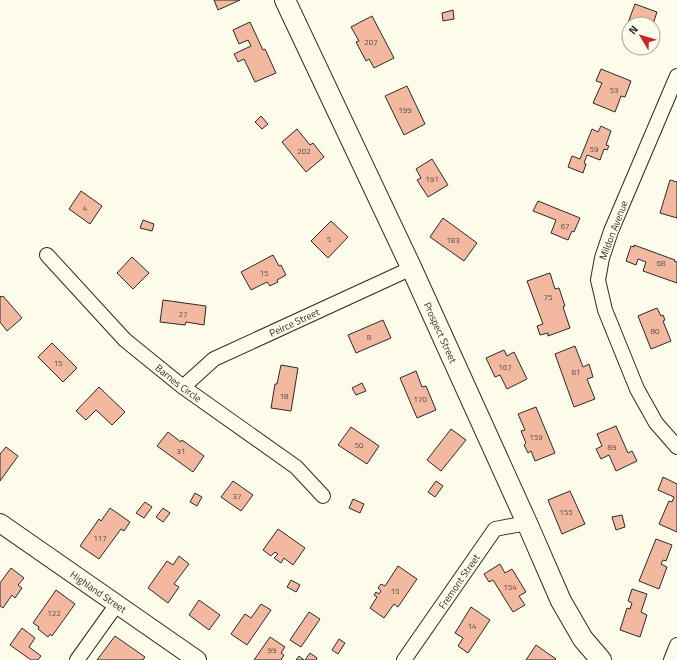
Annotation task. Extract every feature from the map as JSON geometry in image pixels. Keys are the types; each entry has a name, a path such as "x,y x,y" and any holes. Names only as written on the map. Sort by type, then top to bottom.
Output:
{"main road":[{"name":"Prospect Street","path":"285,0 412,268 561,601 583,639 601,660"}],"street":[{"name":"Mildon Avenue","path":"677,76 611,231 602,258 598,280 605,310 637,389 656,423 677,446"},
{"name":"Barnes Circle","path":"47,256 125,340 183,387 296,468 323,496"},
{"name":"Peirce Street","path":"183,387 214,359 412,268"},
{"name":"Highland Street","path":"0,523 197,660"},
{"name":"Fremont Street","path":"404,660 495,530 527,523"},
{"path":"77,660 117,604"},
{"path":"671,660 677,645"}],"building":[{"path":"214,0 240,0 218,10"},
{"path":"635,4 657,12 656,16 631,16"},
{"path":"453,10 454,19 443,21 442,13"},
{"path":"372,16 394,58 374,68 369,59 366,61 356,42 359,41 351,27"},
{"path":"250,22 276,73 255,82 244,59 238,62 234,54 251,46 248,40 239,44 233,30"},
{"path":"601,69 631,81 625,97 621,96 615,112 593,103 602,83 596,81"},
{"path":"407,86 425,124 404,135 385,96"},
{"path":"261,116 268,124 262,129 255,122"},
{"path":"601,126 611,131 606,145 609,146 607,150 604,149 600,160 587,155 583,173 568,167 572,156 580,159 592,129 598,132"},
{"path":"297,129 310,145 313,143 324,157 306,172 282,142"},
{"path":"432,159 448,185 428,197 417,180 421,178 416,169"},
{"path":"670,180 677,182 677,218 660,213"},
{"path":"81,191 102,206 90,224 69,209"},
{"path":"538,201 580,218 574,232 572,231 568,240 551,233 556,220 533,211"},
{"path":"443,218 477,243 464,261 430,237"},
{"path":"143,220 154,224 152,231 140,228"},
{"path":"331,221 348,237 328,258 311,241"},
{"path":"634,245 675,260 674,261 677,262 677,283 643,271 646,262 638,259 636,265 626,261 631,246 634,247"},
{"path":"273,255 279,266 281,265 286,275 277,280 278,282 270,286 267,282 251,290 241,272"},
{"path":"132,257 149,273 133,289 117,273"},
{"path":"550,273 555,289 559,288 570,328 548,336 548,333 540,335 537,326 543,324 527,281"},
{"path":"0,296 3,296 22,318 7,331 0,322"},
{"path":"163,300 206,306 204,325 186,322 185,325 160,322"},
{"path":"657,308 661,316 663,315 665,320 663,321 671,341 651,349 638,316"},
{"path":"383,320 391,338 356,353 348,335"},
{"path":"52,343 77,368 63,382 38,357"},
{"path":"575,346 583,367 589,364 593,377 587,379 595,399 574,407 555,354"},
{"path":"504,350 507,356 514,352 527,379 507,389 500,375 495,377 486,358"},
{"path":"281,365 298,368 291,411 271,408 275,384 277,384"},
{"path":"416,371 422,387 426,386 436,410 417,418 400,378"},
{"path":"362,383 366,391 356,395 352,388"},
{"path":"99,387 125,412 112,425 96,410 86,420 76,411"},
{"path":"536,407 555,453 535,461 531,451 528,453 524,445 526,443 521,431 525,430 518,414"},
{"path":"616,426 628,453 632,451 637,461 616,471 609,455 601,459 596,449 602,446 597,434"},
{"path":"351,427 379,446 367,464 338,445"},
{"path":"451,429 466,440 441,471 427,460"},
{"path":"168,432 204,456 193,472 157,446"},
{"path":"6,447 18,456 0,481 0,454"},
{"path":"663,477 677,484 677,532 659,524 669,501 672,502 674,497 658,490"},
{"path":"233,481 253,495 241,511 221,497"},
{"path":"436,481 443,486 435,497 428,492"},
{"path":"570,491 585,524 562,534 548,500"},
{"path":"195,493 202,497 197,506 190,502"},
{"path":"353,499 364,504 360,513 349,508"},
{"path":"145,502 152,507 144,518 136,513"},
{"path":"110,508 130,522 124,531 121,529 99,559 80,546 99,519 101,521"},
{"path":"163,508 170,513 163,522 156,517"},
{"path":"622,515 625,527 616,530 612,517"},
{"path":"278,529 305,548 293,565 284,558 281,563 274,558 278,554 275,552 271,556 263,550"},
{"path":"656,539 672,545 666,561 663,560 661,564 667,567 659,589 639,581"},
{"path":"179,556 189,564 174,584 179,587 168,603 148,588 167,561 173,565"},
{"path":"500,564 505,573 512,569 526,592 519,596 525,605 513,612 493,580 489,582 484,574"},
{"path":"398,566 417,579 398,607 394,604 384,618 370,608 377,597 374,595 376,592 379,594 381,591 378,588 381,584 385,586"},
{"path":"11,568 24,578 18,585 22,588 15,598 12,595 3,608 0,606 0,583"},
{"path":"291,580 300,585 296,592 287,587"},
{"path":"632,589 647,594 641,612 647,615 640,637 620,630 627,608 630,609 632,603 628,601"},
{"path":"56,590 75,604 52,636 50,634 48,637 33,623"},
{"path":"199,600 220,615 209,630 189,615"},
{"path":"261,604 271,610 247,645 231,634 245,614 251,618"},
{"path":"471,607 490,620 468,653 458,646 463,638 455,633"},
{"path":"309,612 320,619 301,647 290,640"},
{"path":"22,628 35,638 29,647 41,656 38,660 31,660 10,645"},
{"path":"115,636 145,657 143,660 97,660"},
{"path":"270,637 285,647 281,653 284,655 281,660 254,660"},
{"path":"339,639 345,643 338,654 332,650"},
{"path":"536,645 556,659 526,660"},
{"path":"310,653 317,658 316,660 305,660"},
{"path":"299,656 304,660 296,660"}]}
